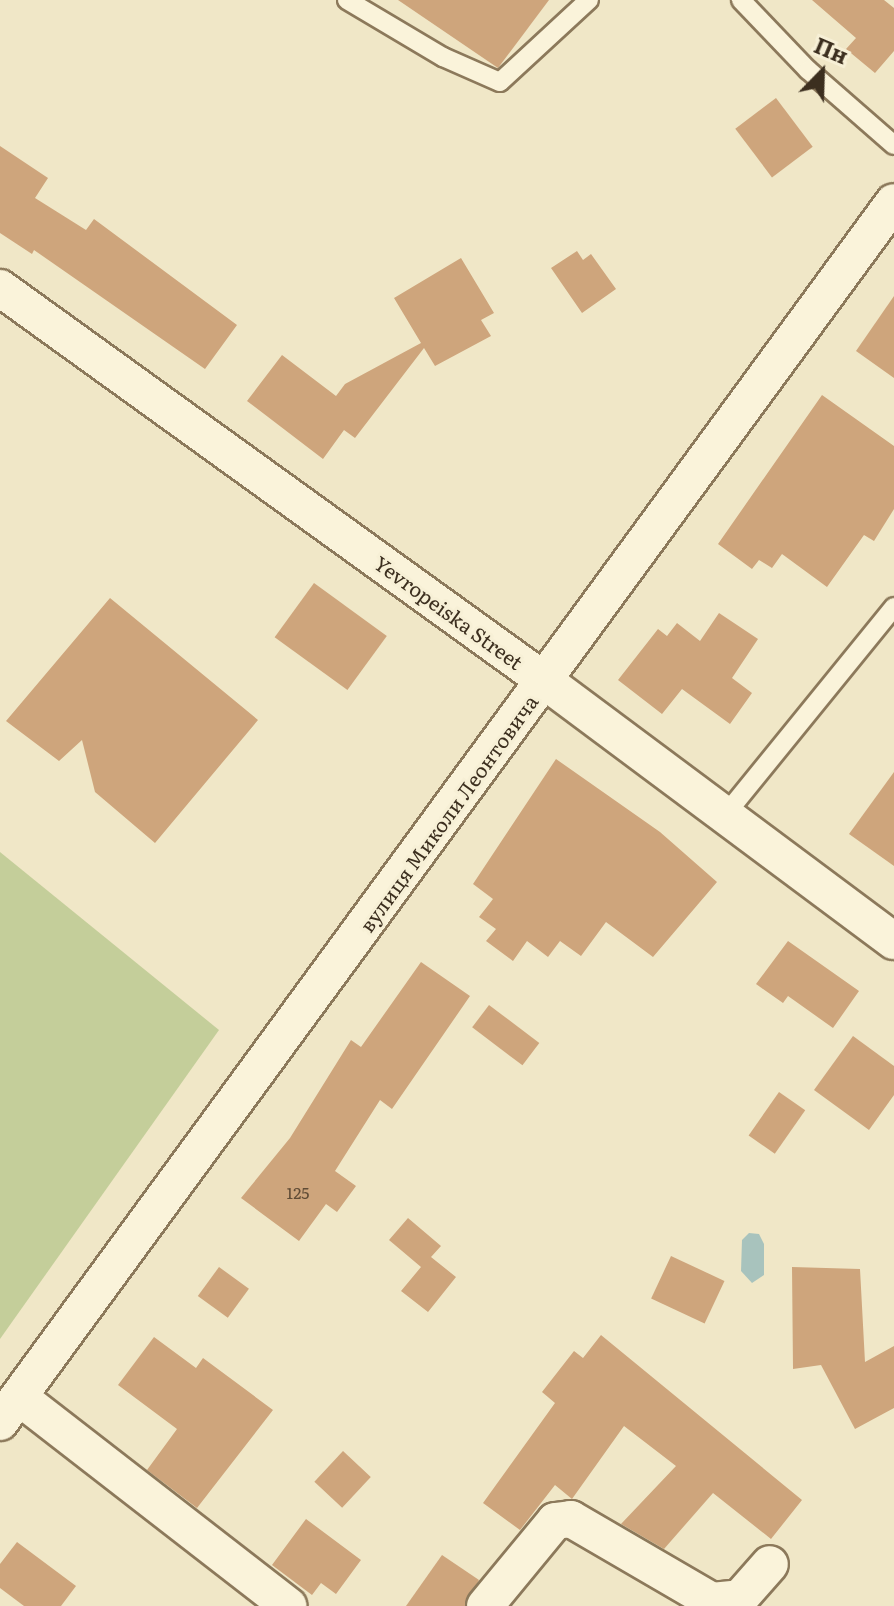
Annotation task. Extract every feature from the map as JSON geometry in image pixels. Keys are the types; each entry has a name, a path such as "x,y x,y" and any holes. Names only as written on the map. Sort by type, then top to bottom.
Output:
{"street":[{"name":"вулиця Миколи Леонтовича","path":"9,1410 894,202"},
{"name":"Yevropeiska Street","path":"0,288 545,681 894,941"},
{"path":"9,1410 288,1606"},
{"path":"485,1606 555,1521 571,1519 712,1601 740,1598 770,1564"}],"lane":[{"path":"347,0 443,57 500,82 589,0"},
{"path":"741,0 808,70 894,145"},
{"path":"725,815 893,611"}],"green space":[{"path":"0,852 219,1030 0,1339"}],"water":[{"path":"749,1233 759,1234 764,1244 764,1275 752,1283 741,1271 742,1240"}],"building":[{"path":"398,0 549,0 498,68"},
{"path":"812,0 884,0 894,8 894,51 875,73 846,49 856,38"},
{"path":"776,98 813,147 772,177 735,129"},
{"path":"0,146 48,178 35,198 86,230 94,219 237,325 205,369 34,250 32,254 0,233"},
{"path":"577,251 583,260 591,254 616,289 582,313 551,268"},
{"path":"461,258 494,313 481,320 491,336 435,366 424,348 355,438 344,430 323,459 247,401 282,355 336,396 345,384 421,343 394,298"},
{"path":"894,296 894,378 856,351"},
{"path":"822,395 894,446 894,509 874,541 864,535 827,587 782,554 772,568 759,560 752,569 718,544"},
{"path":"314,583 387,636 347,690 275,637"},
{"path":"110,598 258,720 155,843 95,792 82,740 59,761 6,721"},
{"path":"719,613 758,639 732,678 752,693 730,724 682,689 662,714 618,680 658,629 667,636 677,623 700,641"},
{"path":"556,759 660,832 717,882 653,957 606,922 581,956 560,941 548,957 527,941 513,961 486,941 496,929 479,917 493,899 473,884"},
{"path":"894,772 894,866 849,834"},
{"path":"788,941 859,991 833,1028 788,996 783,1003 756,984"},
{"path":"421,962 470,996 392,1109 380,1100 335,1171 356,1186 337,1212 326,1204 299,1241 241,1198 290,1138 351,1040 361,1047"},
{"path":"489,1005 539,1043 522,1065 472,1027"},
{"path":"853,1036 894,1066 894,1095 869,1130 814,1090"},
{"path":"779,1092 805,1110 775,1154 749,1135"},
{"path":"408,1218 441,1246 431,1257 456,1277 428,1312 401,1291 421,1267 389,1240"},
{"path":"671,1256 724,1281 705,1324 651,1299"},
{"path":"219,1267 249,1289 228,1318 198,1296"},
{"path":"792,1267 860,1269 865,1362 894,1346 894,1408 855,1429 821,1365 793,1369"},
{"path":"601,1335 802,1500 771,1539 713,1493 664,1549 621,1524 676,1466 624,1426 572,1499 555,1485 520,1530 483,1503 555,1403 542,1392 574,1351 583,1358"},
{"path":"154,1337 196,1368 203,1358 273,1410 197,1508 147,1470 177,1429 118,1385"},
{"path":"343,1451 371,1477 342,1508 314,1482"},
{"path":"306,1519 361,1560 336,1594 321,1583 312,1595 272,1565"},
{"path":"17,1542 76,1586 61,1606 24,1606 0,1588 0,1564"},
{"path":"442,1555 479,1580 465,1606 406,1606"}]}
